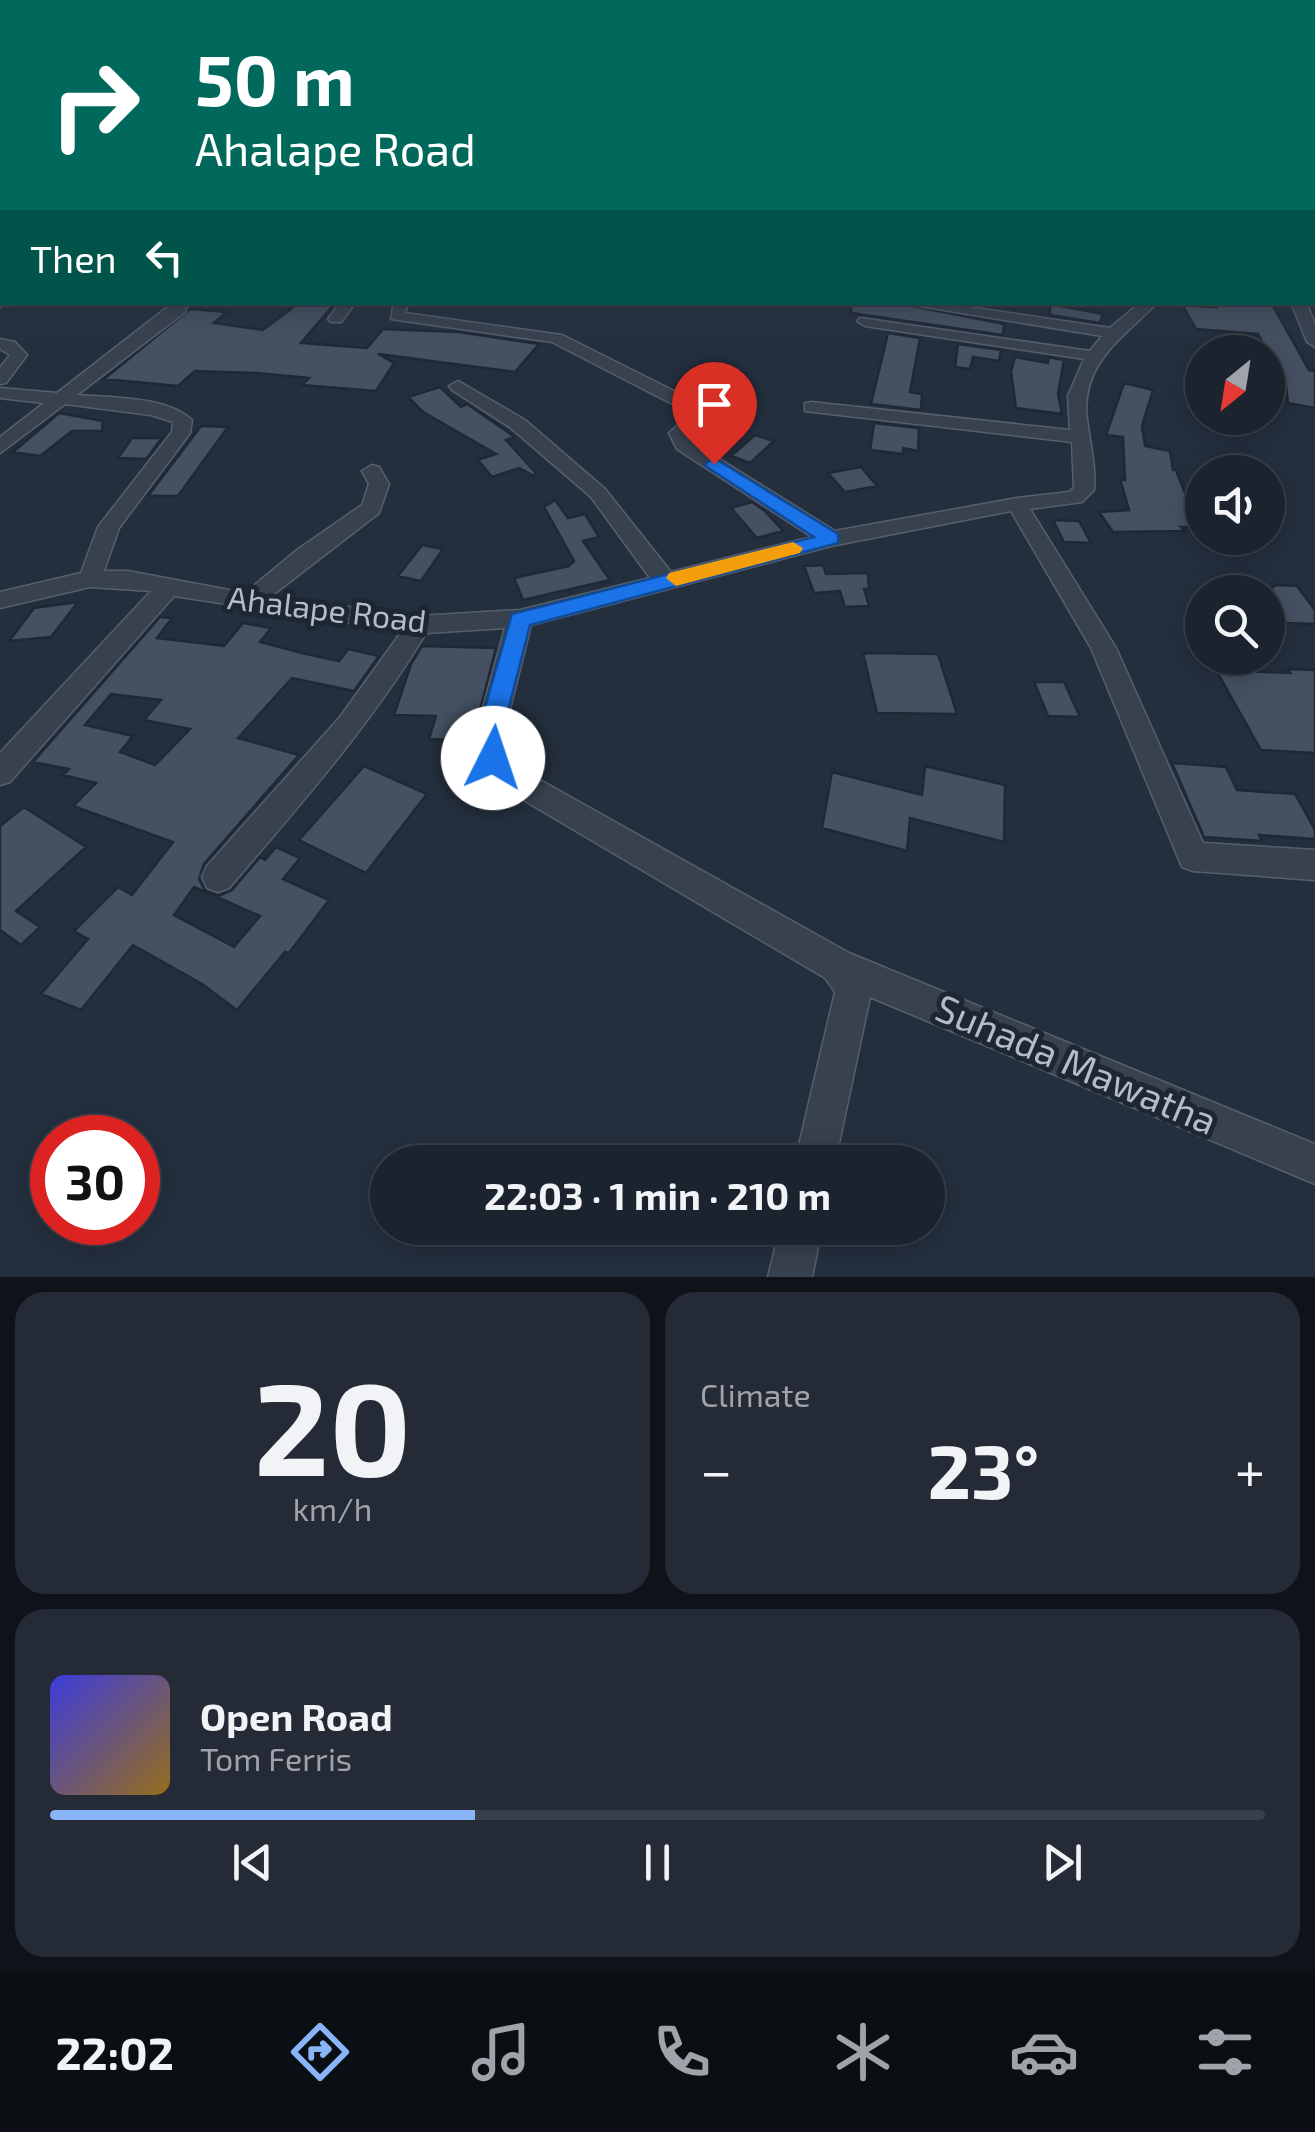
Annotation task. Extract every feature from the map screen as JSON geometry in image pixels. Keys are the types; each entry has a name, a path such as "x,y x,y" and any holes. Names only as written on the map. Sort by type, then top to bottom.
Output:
{"street":[{"path":"0,447 54,400 136,344 181,305"},
{"path":"336,319 346,305"},
{"path":"401,305 396,316 556,338 688,405 698,416 678,433 684,445 831,538"},
{"path":"922,305 1112,333"},
{"name":"Ahalape Road","path":"0,600 90,579 128,579 249,602 419,624 520,620 831,538 1018,504 1075,498 1084,490 1087,464 1076,410 1080,385 1094,356 1112,333 1147,305"},
{"path":"1299,305 1315,342"},
{"path":"864,322 1094,356"},
{"path":"0,344 10,345 19,355 0,378"},
{"path":"458,386 518,424 598,493 666,581"},
{"path":"0,394 135,407 176,414 183,420 181,433 109,527 90,579"},
{"path":"810,407 1081,436"},
{"path":"249,602 305,555 372,508 379,484 372,471"},
{"path":"1018,504 1103,648 1193,857 1315,865"},
{"path":"0,773 168,588"},
{"name":"Suhada Mawatha","path":"520,620 489,738 493,758 530,789 837,966 1315,1164"},
{"path":"218,878 364,706 419,624"},
{"path":"819,1145 854,987 837,966"},
{"path":"790,1277 797,1245"}],"building":[{"path":"296,305 333,305 301,343 367,348 383,329 458,332 539,344 515,372 378,354 394,363 376,391 302,385 309,378 257,373 195,371 178,386 104,379 190,309 227,312 214,323 263,330"},
{"path":"851,305 907,305 1004,324 1003,335 851,313"},
{"path":"1050,305 1103,314 1100,323 1050,315"},
{"path":"1182,305 1273,305 1309,370 1315,371 1315,408 1288,403 1285,335 1196,329"},
{"path":"888,333 920,338 910,392 922,394 921,410 871,404"},
{"path":"958,344 1001,350 999,361 973,357 970,369 955,367"},
{"path":"1015,357 1048,363 1048,357 1064,360 1058,394 1062,414 1016,408 1011,372"},
{"path":"1124,383 1153,390 1142,426 1145,446 1170,451 1173,470 1185,493 1185,527 1181,527 1184,531 1113,532 1099,512 1129,510 1120,479 1125,480 1123,437 1106,435"},
{"path":"440,387 461,407 467,404 515,437 506,440 536,473 534,476 519,468 492,477 478,460 496,454 423,412 408,397"},
{"path":"59,413 103,421 102,431 72,431 40,456 13,452"},
{"path":"874,423 919,428 918,451 903,448 903,454 870,450"},
{"path":"201,426 228,427 178,496 148,496"},
{"path":"755,435 774,441 750,463 731,456"},
{"path":"132,438 162,438 146,459 118,458"},
{"path":"861,467 877,486 845,492 828,473"},
{"path":"555,500 568,518 585,514 599,537 583,541 610,580 523,600 514,578 569,566 574,561 544,507"},
{"path":"752,502 783,531 757,538 731,508"},
{"path":"1053,520 1079,521 1091,543 1064,542"},
{"path":"422,545 443,549 421,581 398,576"},
{"path":"823,565 826,574 868,573 869,589 864,589 869,606 845,607 840,591 814,593 804,566"},
{"path":"1285,585 1297,586 1315,610 1315,624 1286,623"},
{"path":"78,602 51,637 9,641 34,608"},
{"path":"160,617 172,618 157,638 224,646 243,623 271,628 260,642 302,653 339,661 348,649 379,656 354,691 292,678 238,738 299,755 204,864 199,879 206,892 219,896 232,890 260,857 265,860 276,847 300,858 283,879 329,900 289,953 285,952 237,1010 202,984 133,945 81,1010 41,994 88,939 74,931 118,887 132,895 173,842 73,806 96,783 63,775 69,769 33,762","holes":["111,694 161,700 144,720 190,729 155,765 120,752 133,736 85,725","194,887 260,916 234,947 174,915"]},
{"path":"422,646 496,648 472,741 429,739 436,716 394,715 411,664"},
{"path":"863,653 938,654 957,714 877,713"},
{"path":"1287,669 1315,670 1315,753 1261,750 1219,675 1290,673"},
{"path":"1034,682 1064,682 1080,717 1048,716"},
{"path":"1172,763 1226,767 1237,790 1295,794 1315,830 1315,839 1204,837"},
{"path":"364,766 427,794 366,873 299,840"},
{"path":"925,766 1005,785 1004,842 910,818 907,851 822,828 832,772 922,795"},
{"path":"24,807 86,847 16,911 40,927 21,945 0,930 0,826"}],"slow traffic":[{"path":"676,578 793,548"}],"route":[{"path":"493,758 489,738 520,620 831,538 714,464"}]}
